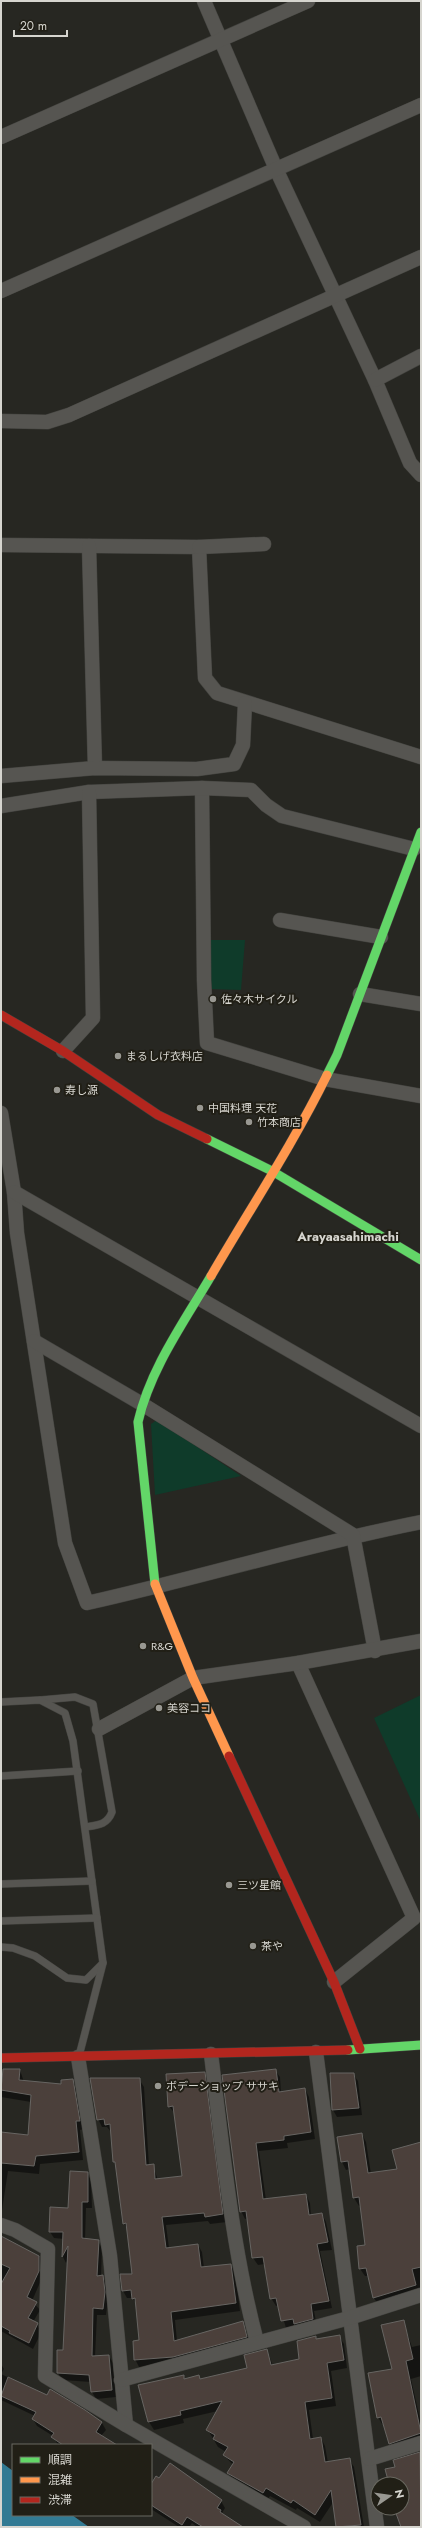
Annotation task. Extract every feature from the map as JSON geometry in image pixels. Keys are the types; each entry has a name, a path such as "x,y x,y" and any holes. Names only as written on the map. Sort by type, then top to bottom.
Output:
{"street":[{"path":"204,1 276,169 334,296 375,380 410,463 421,475"},
{"path":"1,136 308,1"},
{"path":"1,292 421,105"},
{"path":"1,421 47,422 69,414 421,257"},
{"path":"375,380 421,356"},
{"path":"1,545 199,547 264,544"},
{"path":"89,546 95,768"},
{"path":"199,547 205,678 217,693 421,757"},
{"path":"1,776 95,768 197,770 234,764 243,745 245,703"},
{"path":"202,788 204,980 207,1043 325,1079 421,1096"},
{"path":"1,806 89,792 202,788 251,790 266,805 282,816 414,849"},
{"path":"63,1051 93,1018 89,792"},
{"path":"360,2049 334,1982 193,1678 155,1588 138,1422 142,1404 160,1361 200,1297 272,1171 305,1120 337,1055 421,832"},
{"path":"280,920 381,937"},
{"path":"360,994 421,1004"},
{"path":"1,1014 63,1051 158,1116 272,1171 421,1260"},
{"path":"1,1112 14,1192 17,1233 65,1543 87,1603 155,1588 353,1535 421,1522"},
{"path":"14,1192 200,1297 421,1426"},
{"path":"34,1341 142,1404 353,1535 374,1651"},
{"path":"99,1729 193,1678 374,1651 421,1641"},
{"path":"298,1663 414,1918 334,1982"},
{"path":"1,2058 316,2052 421,2045"},
{"path":"316,2052 377,2527"},
{"path":"211,2054 233,2228 243,2290 257,2342"},
{"path":"78,2057 110,2256 126,2425"},
{"path":"1,2226 15,2230 48,2249 44,2362 45,2376 126,2425 304,2527"},
{"path":"121,2380 349,2318 421,2295"},
{"path":"369,2459 421,2444"}],"lane":[{"path":"1,1702 75,1697 93,1704 99,1729 112,1812 109,1820 103,1824 85,1827"},
{"path":"40,1700 65,1713 74,1741 103,1963 78,2057"},
{"path":"1,1776 78,1771"},
{"path":"1,1884 92,1881"},
{"path":"1,1921 97,1918"},
{"path":"1,1947 13,1948 35,1956 67,1978 86,1980 103,1963"}],"green space":[{"path":"209,940 245,940 241,990 208,989"},
{"path":"157,1420 241,1476 155,1495 151,1424"},
{"path":"421,1695 421,1822 374,1718"}],"water":[{"path":"1,2462 12,2470 12,2516 73,2516 89,2527 1,2527"}],"building":[{"path":"3,2069 20,2069 19,2080 61,2084 61,2080 73,2079 80,2121 76,2121 79,2152 36,2156 34,2166 1,2163 1,2132 28,2135 31,2095 1,2090"},
{"path":"276,2069 279,2092 305,2088 311,2132 284,2136 284,2140 256,2143 263,2199 306,2194 309,2215 322,2213 328,2242 317,2244 329,2301 311,2304 313,2319 294,2324 293,2319 281,2321 276,2298 270,2299 263,2257 252,2258 246,2211 240,2212 222,2075"},
{"path":"205,2072 223,2214 205,2217 204,2213 162,2217 166,2248 198,2244 201,2267 231,2264 236,2303 171,2312 174,2341 243,2321 247,2337 173,2357 134,2360 133,2341 139,2340 135,2298 132,2299 131,2290 122,2291 120,2274 132,2274 126,2223 123,2224 115,2162 113,2162 110,2124 105,2125 104,2119 97,2120 90,2078 140,2078 146,2165 154,2164 155,2179 182,2176 173,2106 168,2107 166,2074"},
{"path":"330,2073 354,2073 359,2108 332,2110"},
{"path":"362,2133 368,2173 397,2169 392,2150 421,2142 421,2267 412,2269 416,2285 373,2298 366,2268 359,2269 357,2246 365,2245 359,2197 353,2198 348,2161 341,2162 337,2137"},
{"path":"70,2171 88,2172 88,2202 82,2202 82,2238 99,2240 97,2276 103,2275 105,2292 103,2309 93,2308 92,2356 109,2355 112,2390 91,2392 89,2375 57,2373 57,2350 63,2350 68,2246 62,2257 63,2232 49,2232 50,2207 68,2208"},
{"path":"1,2236 39,2256 39,2271 27,2297 37,2302 28,2318 38,2323 29,2343 9,2333 10,2331 1,2326 1,2284 10,2268 1,2264"},
{"path":"404,2320 413,2359 406,2361 421,2433 389,2444 381,2417 377,2418 368,2373 392,2369 381,2325"},
{"path":"340,2335 344,2360 327,2363 332,2398 305,2402 310,2439 321,2437 325,2462 350,2458 361,2525 336,2527 331,2490 315,2515 293,2500 291,2503 266,2488 263,2493 227,2473 234,2462 223,2455 228,2447 213,2439 215,2435 206,2430 222,2401 180,2411 181,2415 148,2422 138,2385 184,2375 184,2379 199,2375 200,2379 247,2368 244,2355 267,2349 271,2365 299,2359 297,2341 316,2336 316,2339"},
{"path":"8,2377 47,2395 50,2389 102,2422 96,2432 115,2444 62,2444 51,2437 54,2433 32,2419 36,2412 1,2396"},
{"path":"420,2452 421,2527 401,2527 397,2516 410,2516 410,2476 387,2476 385,2469 395,2467 393,2460"},
{"path":"170,2463 222,2500 217,2508 221,2510 220,2512 243,2527 203,2527 187,2517 182,2525 152,2506 152,2482 156,2476 159,2478"}],"traffic: fast":[{"path":"327,1075 337,1055 421,832"},
{"path":"207,1139 272,1171 421,1260"},
{"path":"155,1584 138,1422 143,1402 159,1365 179,1328 211,1276"},
{"path":"348,2050 421,2045"}],"traffic: slow":[{"path":"211,1276 286,1151 327,1075"},
{"path":"155,1584 193,1678 229,1756"}],"traffic: jam":[{"path":"1,1015 63,1051 158,1115 207,1139"},
{"path":"229,1756 334,1982 360,2049"},
{"path":"1,2058 348,2050"}],"place":[{"name":"佐々木サイクル","path":"213,999"},
{"name":"まるしげ衣料店","path":"118,1056"},
{"name":"寿し源","path":"57,1090"},
{"name":"中国料理 天花","path":"200,1108"},
{"name":"竹本商店","path":"249,1122"},
{"name":"R&G","path":"143,1646"},
{"name":"美容ココ","path":"159,1708"},
{"name":"三ツ星館","path":"229,1885"},
{"name":"茶や","path":"253,1946"},
{"name":"ボデーショップ ササキ","path":"158,2086"}],"district":[{"name":"Arayaasahimachi","path":"348,1236"}]}
